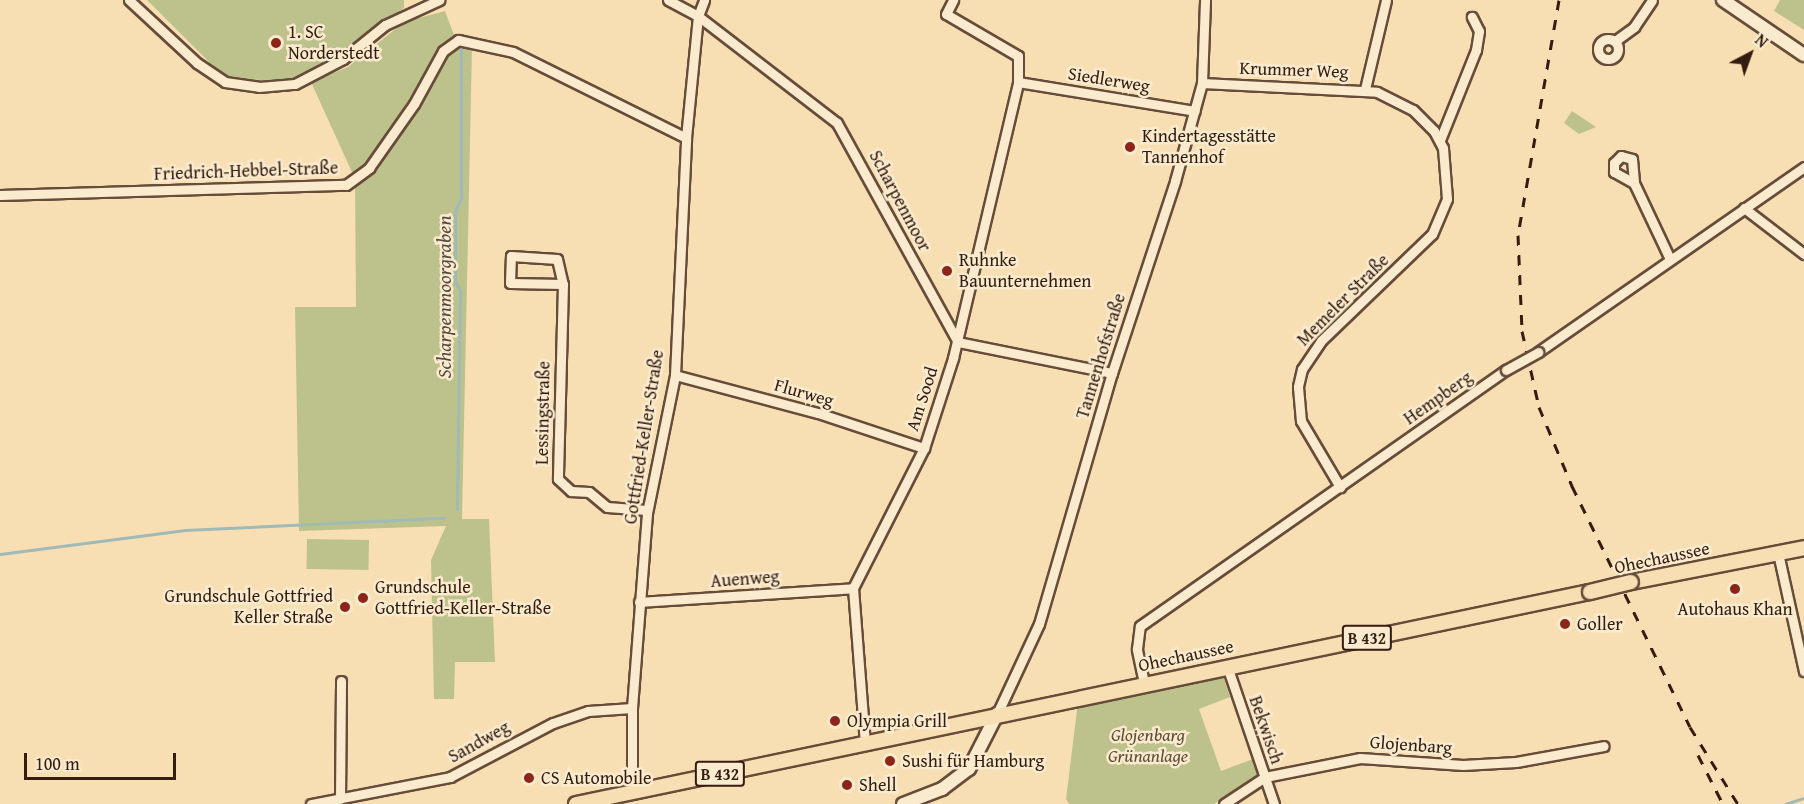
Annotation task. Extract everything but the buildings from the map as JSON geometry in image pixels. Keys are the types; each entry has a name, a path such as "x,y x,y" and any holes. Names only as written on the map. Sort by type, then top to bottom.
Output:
{"main road":[{"name":"Ohechaussee","path":"576,804 1144,683 1804,548"}],"street":[{"path":"129,0 215,76 225,82 259,87 295,84 343,59 384,25 439,0"},
{"name":"Scharpenmoor","path":"668,0 698,16 837,123 958,342"},
{"name":"Gottfried-Keller-Straße","path":"632,792 632,708 647,510 675,375 686,138 698,16 704,0"},
{"name":"Am Sood","path":"853,588 924,448 958,342 1018,82 1018,56 946,14 953,0"},
{"name":"Tannenhofstraße","path":"997,714 1039,624 1112,373 1195,111 1202,83 1205,0"},
{"name":"Krummer Weg","path":"1202,83 1365,89 1386,0"},
{"path":"1615,41 1634,27 1652,0"},
{"path":"1723,0 1804,55"},
{"path":"1365,89 1405,103 1440,140 1476,50 1479,31 1473,17"},
{"name":"Friedrich-Hebbel-Straße","path":"0,195 346,185 369,168 414,104 442,51 458,40 513,52 686,138"},
{"name":"Siedlerweg","path":"1018,82 1195,111"},
{"name":"Memeler Straße","path":"1340,487 1301,421 1298,387 1302,369 1321,341 1432,234 1443,215 1448,188 1440,140"},
{"name":"Hempberg","path":"1144,683 1137,650 1140,626 1506,370 1538,352 1804,167"},
{"path":"1634,183 1670,259"},
{"path":"1744,208 1804,254"},
{"name":"Lessingstraße","path":"563,285 510,283 512,256 557,259 563,285 558,479 571,491 589,492 607,507 647,510"},
{"path":"958,342 1112,373"},
{"name":"Flurweg","path":"675,375 818,413 924,448"},
{"path":"1778,552 1804,671"},
{"path":"853,588 865,744"},
{"name":"Auenweg","path":"639,602 853,588"},
{"name":"Bekwisch","path":"1227,666 1274,804"},
{"path":"340,799 341,681"},
{"name":"Sandweg","path":"311,804 450,777 553,723 588,711 632,708"},
{"path":"904,804 942,789 969,769 997,714"},
{"name":"Glojenbarg","path":"1224,804 1265,777 1360,758 1463,765 1516,762 1604,746"}],"green space":[{"name":"1. SC Norderstedt","path":"147,0 404,0 404,8 341,57 294,81 226,79"},
{"path":"1780,0 1804,0 1804,30 1774,11"},
{"path":"445,11 457,43 472,48 462,519 489,519 495,662 455,662 454,699 434,699 431,560 446,526 299,531 295,307 356,307 355,179 311,82 348,67 404,22"},
{"path":"1572,111 1596,127 1579,134 1564,123"},
{"path":"307,539 369,540 368,570 306,569"},
{"name":"Glojenbarg Grünanlage","path":"1222,673 1230,697 1199,709 1221,771 1253,759 1259,776 1214,804 1069,804 1066,799 1078,702"}],"waterway":[{"name":"Scharpenmoorgraben","path":"457,509 460,290 455,282 455,211 461,198 461,49"},
{"name":"Scharpenmoorgraben","path":"0,554 185,530 444,518"},
{"path":"1785,804 1804,798"}],"railway":[{"path":"1559,0 1518,235 1522,331 1539,407 1572,486 1690,727 1738,804"},
{"path":"1698,755 1723,804"}],"place":[{"name":"1. SC Norderstedt","path":"276,43"},
{"name":"Kindertagesstätte Tannenhof","path":"1130,147"},
{"name":"Ruhnke Bauunternehmen","path":"947,271"},
{"name":"Autohaus Khan","path":"1735,589"},
{"name":"Grundschule Gottfried-Keller-Straße","path":"363,598"},
{"name":"Grundschule Gottfried Keller Straße","path":"345,607"},
{"name":"Goller","path":"1565,624"},
{"name":"Olympia Grill","path":"835,721"},
{"name":"Sushi für Hamburg","path":"890,761"},
{"name":"CS Automobile","path":"529,778"},
{"name":"Shell","path":"847,785"}]}
